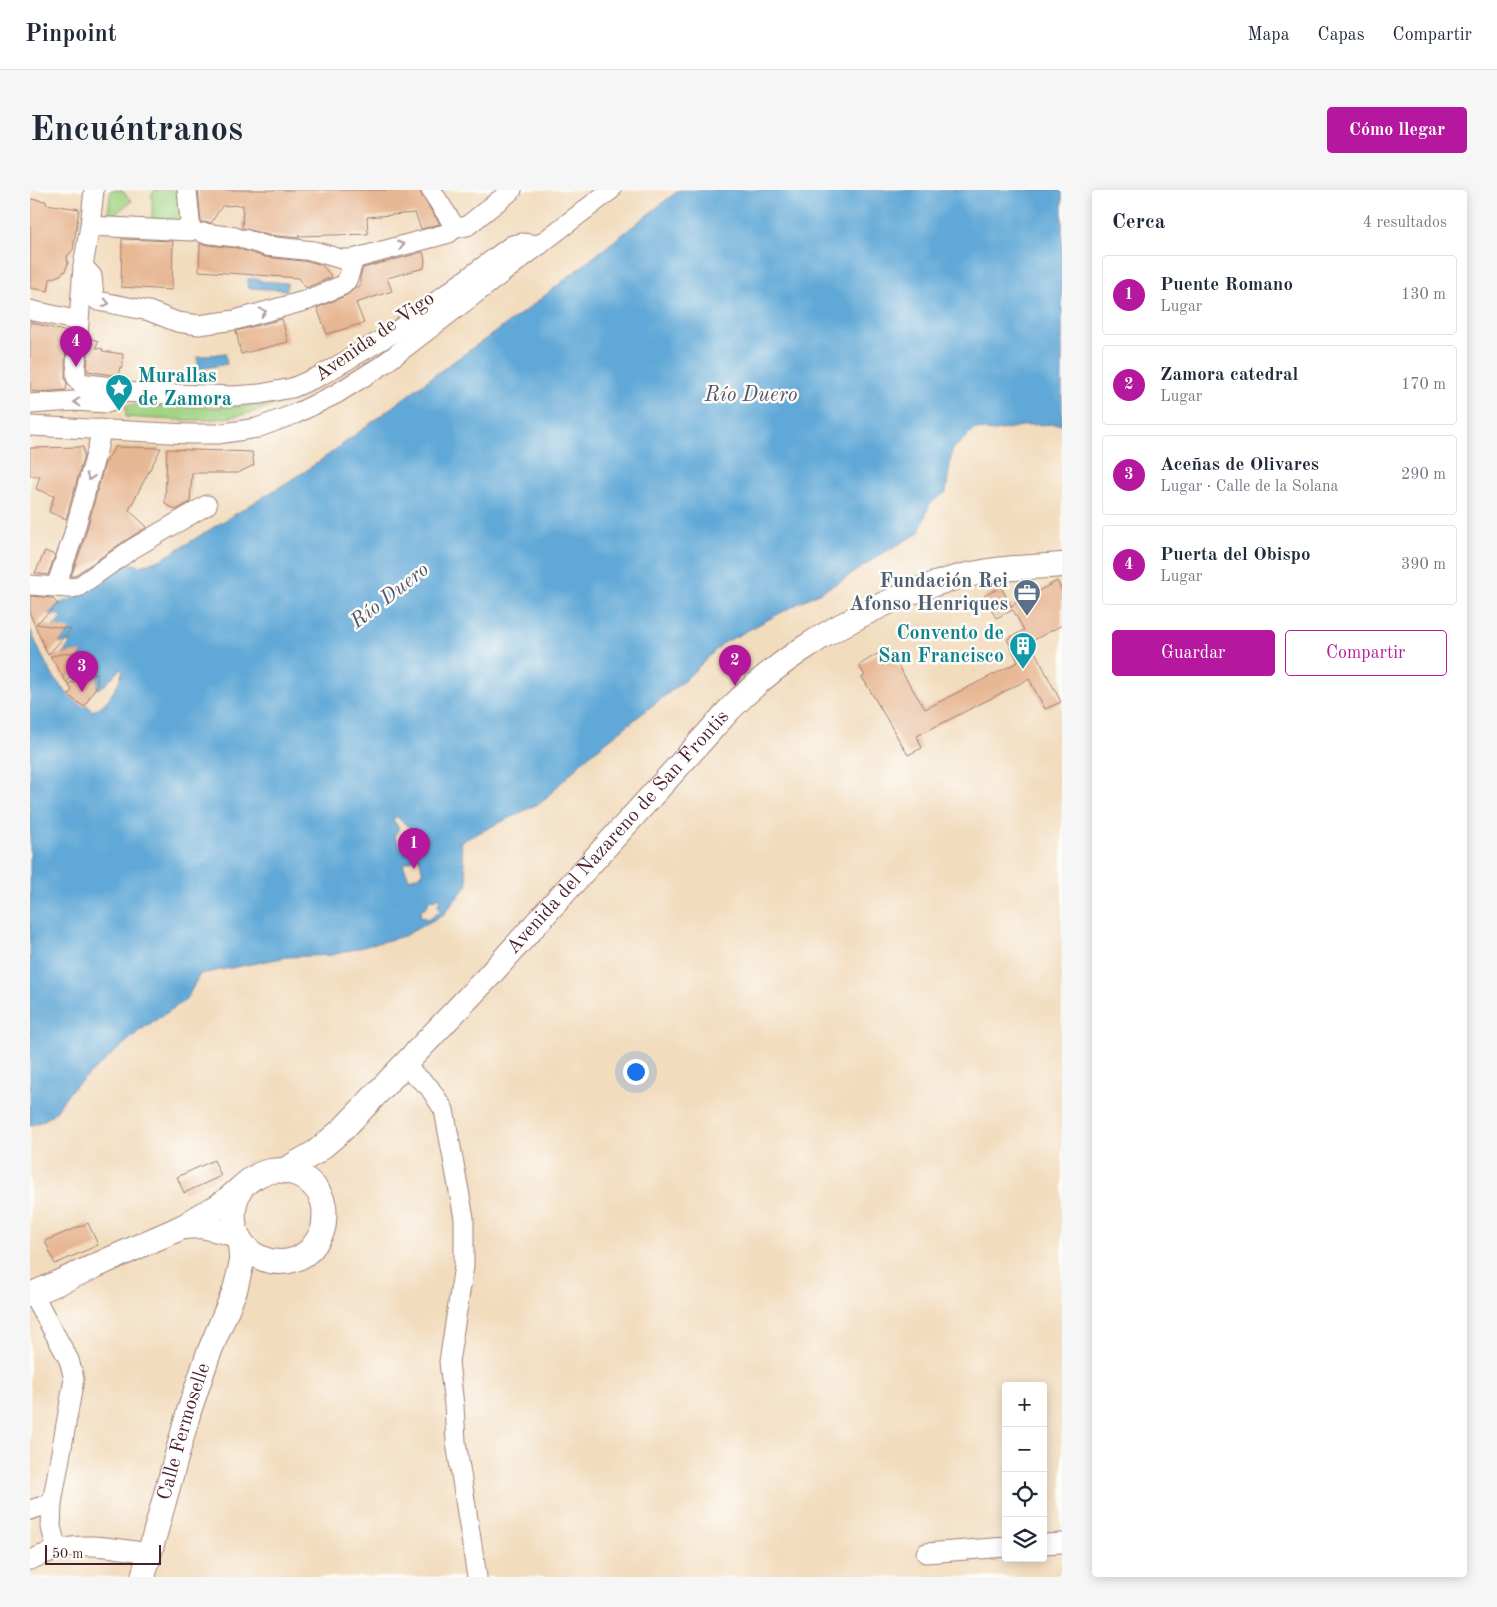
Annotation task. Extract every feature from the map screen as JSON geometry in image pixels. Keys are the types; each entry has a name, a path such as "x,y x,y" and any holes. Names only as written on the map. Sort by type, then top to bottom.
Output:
{"main road":[{"name":"Avenida del Nazareno de San Frontis","path":"285,1170 316,1152 333,1138 487,978 730,709 751,688 783,662 821,636 913,591 951,579 984,572 1062,565"},
{"name":"Avenida del Nazareno de San Frontis","path":"323,1200 321,1181 324,1164 333,1138"},
{"path":"31,1295 182,1227 222,1204 242,1186 254,1177 269,1171 285,1170 301,1175 314,1186 323,1200 325,1209 324,1229 314,1246 298,1258 279,1262 267,1261 246,1249 238,1238 233,1218 235,1202 242,1186"},
{"path":"182,1227 202,1226 238,1238"},
{"name":"Calle Fermoselle","path":"142,1577 189,1411 208,1355 235,1290 241,1266 238,1238"},
{"path":"235,1290 252,1277 279,1262"}],"street":[{"path":"30,404 73,401 107,403 115,398 115,392 112,387 108,385 84,384 76,376 84,266 94,190"},
{"path":"187,190 196,232"},
{"path":"431,190 453,224 453,229"},
{"path":"91,218 239,238 266,246 314,251 341,259 355,259 449,233 453,229 466,226 512,190"},
{"name":"Avenida de Vigo","path":"30,426 189,434 228,433 257,428 295,414 336,394 381,366 611,190"},
{"path":"115,392 234,396 260,394 292,388 320,376 395,332 512,245 522,243 540,244"},
{"path":"84,266 92,276 94,296 98,302 149,310 176,322 200,325 235,320 308,300 343,285 347,281 355,259"},
{"path":"30,310 79,321"},
{"path":"56,586 77,524 98,447 101,429"},
{"path":"30,585 78,587 132,550 207,505"},
{"path":"403,1065 429,1087 444,1110 464,1218 464,1266 449,1362 456,1442 477,1577"},
{"path":"31,1295 69,1360 74,1379 52,1503 51,1527 57,1550"},
{"path":"30,1510 52,1503"},
{"path":"1047,1544 1062,1543"},
{"path":"30,1560 57,1550 80,1546 149,1553"},
{"path":"926,1553 1002,1547"}],"green space":[{"path":"111,190 121,190 132,201 107,220"},
{"path":"155,190 183,190 186,226 152,225 152,193"},
{"path":"286,401 245,414 218,419 178,420 126,417 126,405 226,407"}],"water":[{"name":"Río Duero","path":"679,190 1062,190 1062,424 1028,425 995,431 975,429 952,450 946,492 930,503 919,533 883,553 841,581 722,644 685,680 587,757 542,802 460,842 468,884 444,914 404,936 332,955 287,957 200,974 186,1000 139,1031 69,1092 56,1111 45,1120 30,1126 30,629 46,664 62,687 71,697 84,706 86,704 93,711 99,708 112,694 123,670 120,669 105,685 97,689 97,673 80,679 83,667 73,671 82,651 63,654 71,642 59,643 70,630 53,627 64,616 47,613 58,604 72,599 127,562 140,566 162,559 304,472 525,311","holes":["396,816 416,834 401,848 394,836 399,828 393,820","419,857 423,874 409,879 403,864","440,897 438,906 441,910 430,919 420,917 421,909 427,907 429,901"]},
{"path":"248,279 287,283 287,290 248,288"},
{"path":"225,353 227,364 199,369 197,357"}],"building":[{"path":"198,190 420,190 440,224 421,229 415,213 367,217 368,234 298,236 300,238 268,235 242,228 243,205 222,206 211,223 201,222"},
{"path":"30,199 46,201 46,204 79,209 73,250 67,256 68,264 65,271 50,279 48,291 30,288"},
{"path":"122,239 173,241 172,290 121,287"},
{"path":"200,244 237,248 265,257 312,262 322,265 332,277 306,288 299,278 199,271"},
{"path":"423,252 424,268 387,278 392,291 356,303 364,323 327,334 317,308 347,295 360,286 363,268"},
{"path":"282,319 288,342 241,354 236,331"},
{"path":"30,322 67,332 66,390 30,391"},
{"path":"89,338 98,341 96,348 103,349 102,351 123,354 122,368 120,367 118,376 87,371"},
{"path":"83,447 84,456 66,519 49,512 54,496 36,489 40,476 30,476 30,448"},
{"path":"115,447 161,448 129,510 147,527 74,576 71,576 83,543 105,463"},
{"path":"167,449 252,452 254,465 238,473 192,473 190,502 176,510 165,504"},
{"path":"45,551 55,555 48,575 35,573"},
{"name":"Convento de San Francisco","path":"1057,581 1062,591 1062,625 1030,642 1061,702 1045,709 1029,679 917,736 922,748 908,755 862,677 865,676 859,665 887,648 925,709 1018,662 1007,639 1024,630 1013,610 996,618 984,596 1001,587 1012,608 1011,606"},
{"path":"30,596 52,598 58,604 36,624 71,629 48,655 30,614"},
{"path":"82,651 67,683 50,656"},
{"path":"97,673 97,685 84,707 68,695 72,690 68,684"},
{"path":"214,1160 221,1176 184,1193 177,1177"},
{"path":"88,1223 98,1245 55,1264 45,1241"}],"place":[{"name":"Puerta del Obispo","path":"76,367"},
{"name":"Murallas de Zamora","path":"119,412"},
{"name":"Fundación Rei Afonso Henriques","path":"1027,617"},
{"name":"Convento de San Francisco","path":"1023,670"},
{"name":"Zamora catedral","path":"735,686"},
{"name":"Aceñas de Olivares","path":"82,692"},
{"name":"Puente Romano","path":"414,869"}]}
